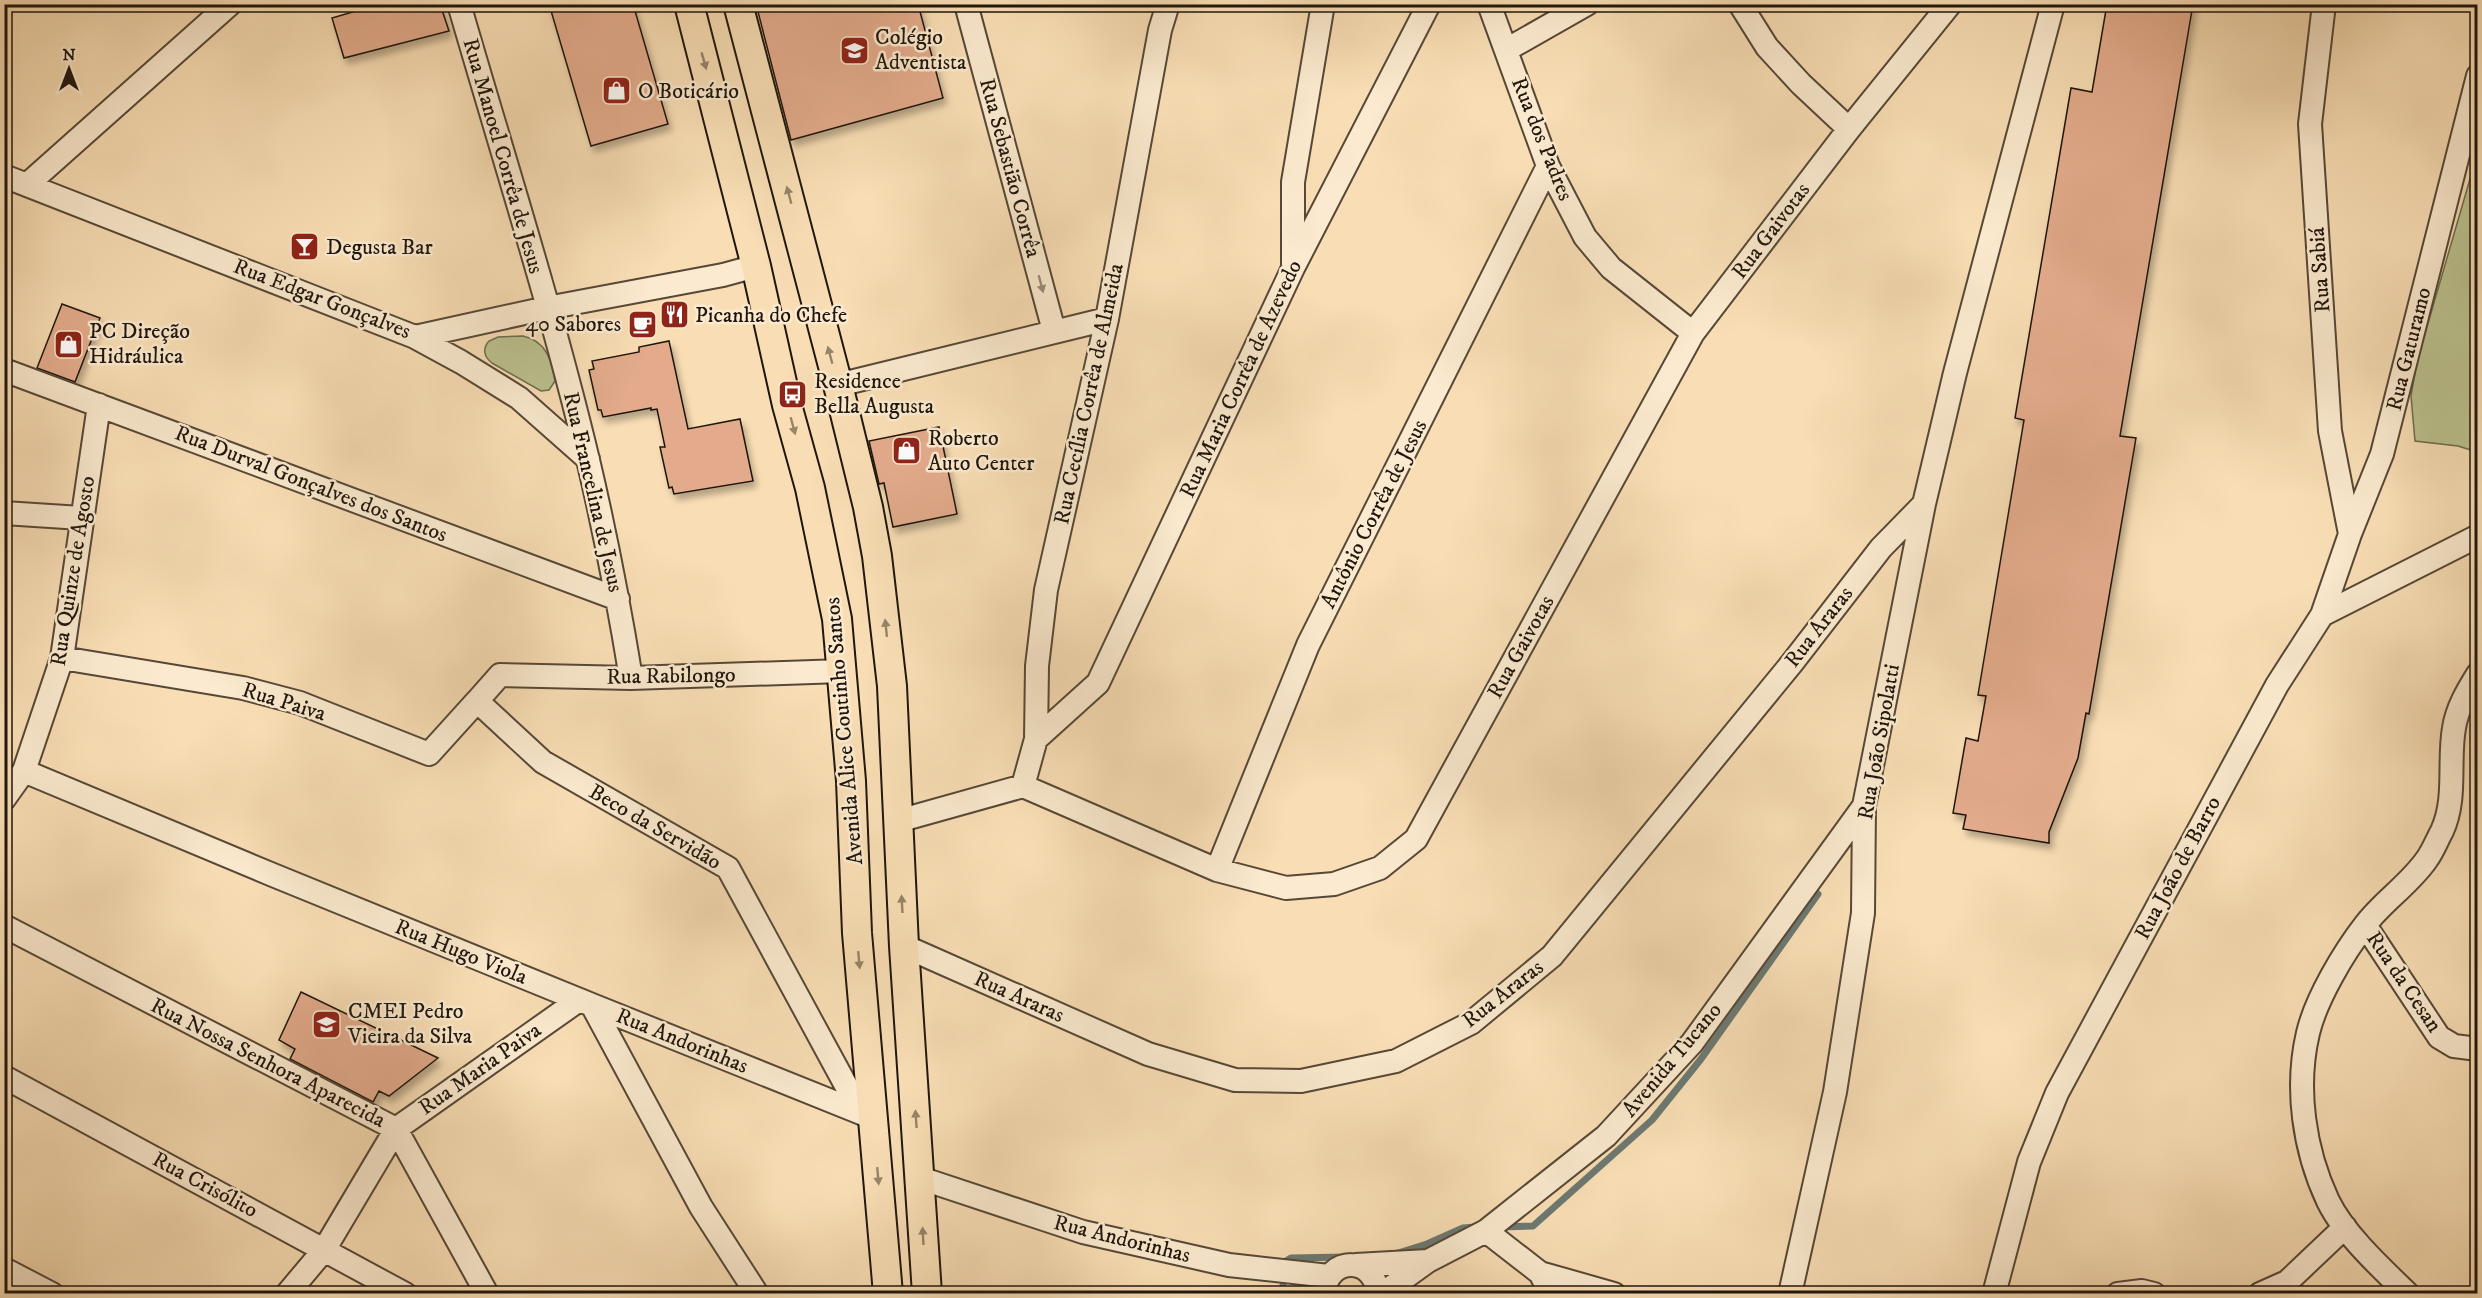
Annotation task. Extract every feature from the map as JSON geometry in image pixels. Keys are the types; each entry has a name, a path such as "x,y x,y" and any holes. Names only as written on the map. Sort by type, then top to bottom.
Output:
{"main road":[{"name":"Avenida Alice Coutinho Santos","path":"689,4 756,266 787,405 810,488 830,577 842,672 851,781 867,1115 888,1293"},
{"name":"Avenida Alice Coutinho Santos","path":"738,4 838,385 865,462 868,507 883,595 892,686 904,946 927,1293"}],"street":[{"path":"28,183 230,4"},
{"name":"Rua Manoel Corrêa de Jesus","path":"459,4 547,308"},
{"name":"Rua Sebastião Corrêa","path":"966,4 1054,331"},
{"name":"Rua Cecília Corrêa de Almeida","path":"1023,786 1036,739 1037,666 1046,590 1107,319 1160,30 1167,4"},
{"path":"1293,268 1293,182 1323,4"},
{"name":"Rua Maria Corrêa de Azevedo","path":"1036,739 1098,683 1293,268 1429,4"},
{"name":"Rua dos Padres","path":"1489,4 1548,166 1585,237 1611,268 1693,333"},
{"path":"1506,50 1587,4"},
{"path":"1740,4 1767,47 1801,84 1849,129"},
{"name":"Rua Gaivotas","path":"1023,786 1217,870 1286,888 1334,884 1380,868 1416,839 1693,333 1849,129 1950,4"},
{"name":"Rua João Sipolatti","path":"1790,1293 1835,1092 1863,913 1864,806 1924,504 1955,373 2004,196 2053,4"},
{"name":"Rua Sabiá","path":"2325,4 2310,124 2330,431 2350,534"},
{"name":"Rua Gaturamo","path":"2322,615 2350,534 2382,453 2478,76"},
{"name":"Antônio Corrêa de Jesus","path":"1217,870 1308,645 1548,166"},
{"name":"Rua Edgar Gonçalves","path":"4,176 28,183 416,337 547,308 723,275 756,266"},
{"name":"Rua Francelina de Jesus","path":"547,308 588,459 618,599 631,678"},
{"path":"838,385 1107,319"},
{"path":"416,337 519,398 588,459"},
{"name":"Rua Durval Gonçalves dos Santos","path":"4,370 618,599"},
{"name":"Rua Quinze de Agosto","path":"4,799 24,771 62,658 99,405"},
{"name":"Rua Araras","path":"904,946 1148,1054 1234,1080 1301,1081 1396,1061 1470,1023 1552,956 1792,663 1881,548 1924,504"},
{"path":"4,513 81,518"},
{"path":"2322,615 2478,536"},
{"name":"Rua João de Barro","path":"1994,1293 2029,1162 2057,1093 2277,685 2322,615"},
{"name":"Rua Paiva","path":"62,658 243,688 300,703 429,754 477,701"},
{"name":"Rua Rabilongo","path":"477,701 500,675 631,678 842,672"},
{"path":"2408,1293 2388,1275 2344,1227 2329,1202 2316,1170 2305,1131 2304,1066 2308,1032 2338,967 2365,925 2427,860 2443,828 2451,788 2454,727 2465,694 2478,674"},
{"name":"Beco da Servidão","path":"477,701 543,762 728,868 867,1115"},
{"name":"Rua Hugo Viola","path":"24,771 585,1002"},
{"path":"898,821 1023,786"},
{"name":"Avenida Tucano","path":"1379,1293 1428,1261 1486,1231 1606,1136 1692,1043 1864,806"},
{"name":"Rua da Cesan","path":"2365,925 2439,1037 2454,1046 2478,1049"},
{"name":"Rua Nossa Senhora Aparecida","path":"4,926 396,1129 487,1293"},
{"path":"585,1002 701,1208 757,1293"},
{"name":"Rua Andorinhas","path":"585,1002 867,1115"},
{"name":"Rua Maria Paiva","path":"287,1293 324,1250 396,1129 585,1002"},
{"name":"Rua Crisólito","path":"4,1077 405,1293"},
{"name":"Rua Andorinhas","path":"920,1178 1083,1232 1327,1285"},
{"path":"2260,1293 2287,1282 2344,1227"},
{"path":"1486,1231 1540,1273 1614,1293"},
{"name":"Avenida Tucano","path":"1327,1285 1336,1269 1346,1265 1428,1261"},
{"path":"1356,1265 1366,1269 1374,1276 1379,1293"},
{"path":"4,1269 52,1293"},
{"path":"1540,1273 1551,1293"},
{"path":"2118,1293 2142,1291 2154,1293"}],"green space":[{"path":"2477,155 2478,452 2458,446 2415,441 2411,396 2417,361"},
{"path":"523,336 537,342 550,359 555,381 549,390 541,391 492,363 486,356 485,347 489,341 498,337"}],"building":[{"path":"380,4 440,4 449,31 344,58 332,18"},
{"name":"O Boticário","path":"549,4 633,4 668,124 591,146"},
{"name":"Colégio Adventista","path":"756,4 918,4 943,98 791,140"},
{"path":"2107,4 2193,4 2120,436 2136,438 2089,714 2086,713 2078,758 2049,832 2049,843 1963,829 1966,815 1953,813 1966,738 1978,741 1986,696 1978,695 2024,420 2015,418 2071,88 2092,92"},
{"name":"PC Direção Hidráulica","path":"62,304 100,318 75,382 37,368"},
{"path":"669,341 688,429 740,419 753,481 674,494 672,487 669,488 660,447 665,447 657,409 651,410 651,408 603,417 601,410 598,410 589,370 594,369 592,361 639,352 639,347"},
{"path":"939,427 957,514 893,527 884,483 879,484 869,441"},
{"name":"CMEI Pedro Vieira da Silva","path":"301,992 438,1058 389,1096 379,1091 373,1102 290,1059 295,1049 279,1040"}],"waterway":[{"path":"1501,1227 1533,1226 1652,1120 1701,1059 1818,894"},
{"path":"1395,1254 1427,1244 1463,1228 1475,1227"},
{"path":"1282,1294 1286,1261 1291,1258 1346,1257"}],"place":[{"name":"Colégio Adventista","path":"854,50"},
{"name":"O Boticário","path":"617,91"},
{"name":"Degusta Bar","path":"305,247"},
{"name":"Picanha do Chefe","path":"674,315"},
{"name":"40 Sabores","path":"642,324"},
{"name":"PC Direção Hidráulica","path":"68,344"},
{"name":"Residence Bella Augusta","path":"793,394"},
{"name":"Roberto Auto Center","path":"907,451"},
{"name":"CMEI Pedro Vieira da Silva","path":"327,1024"}]}
